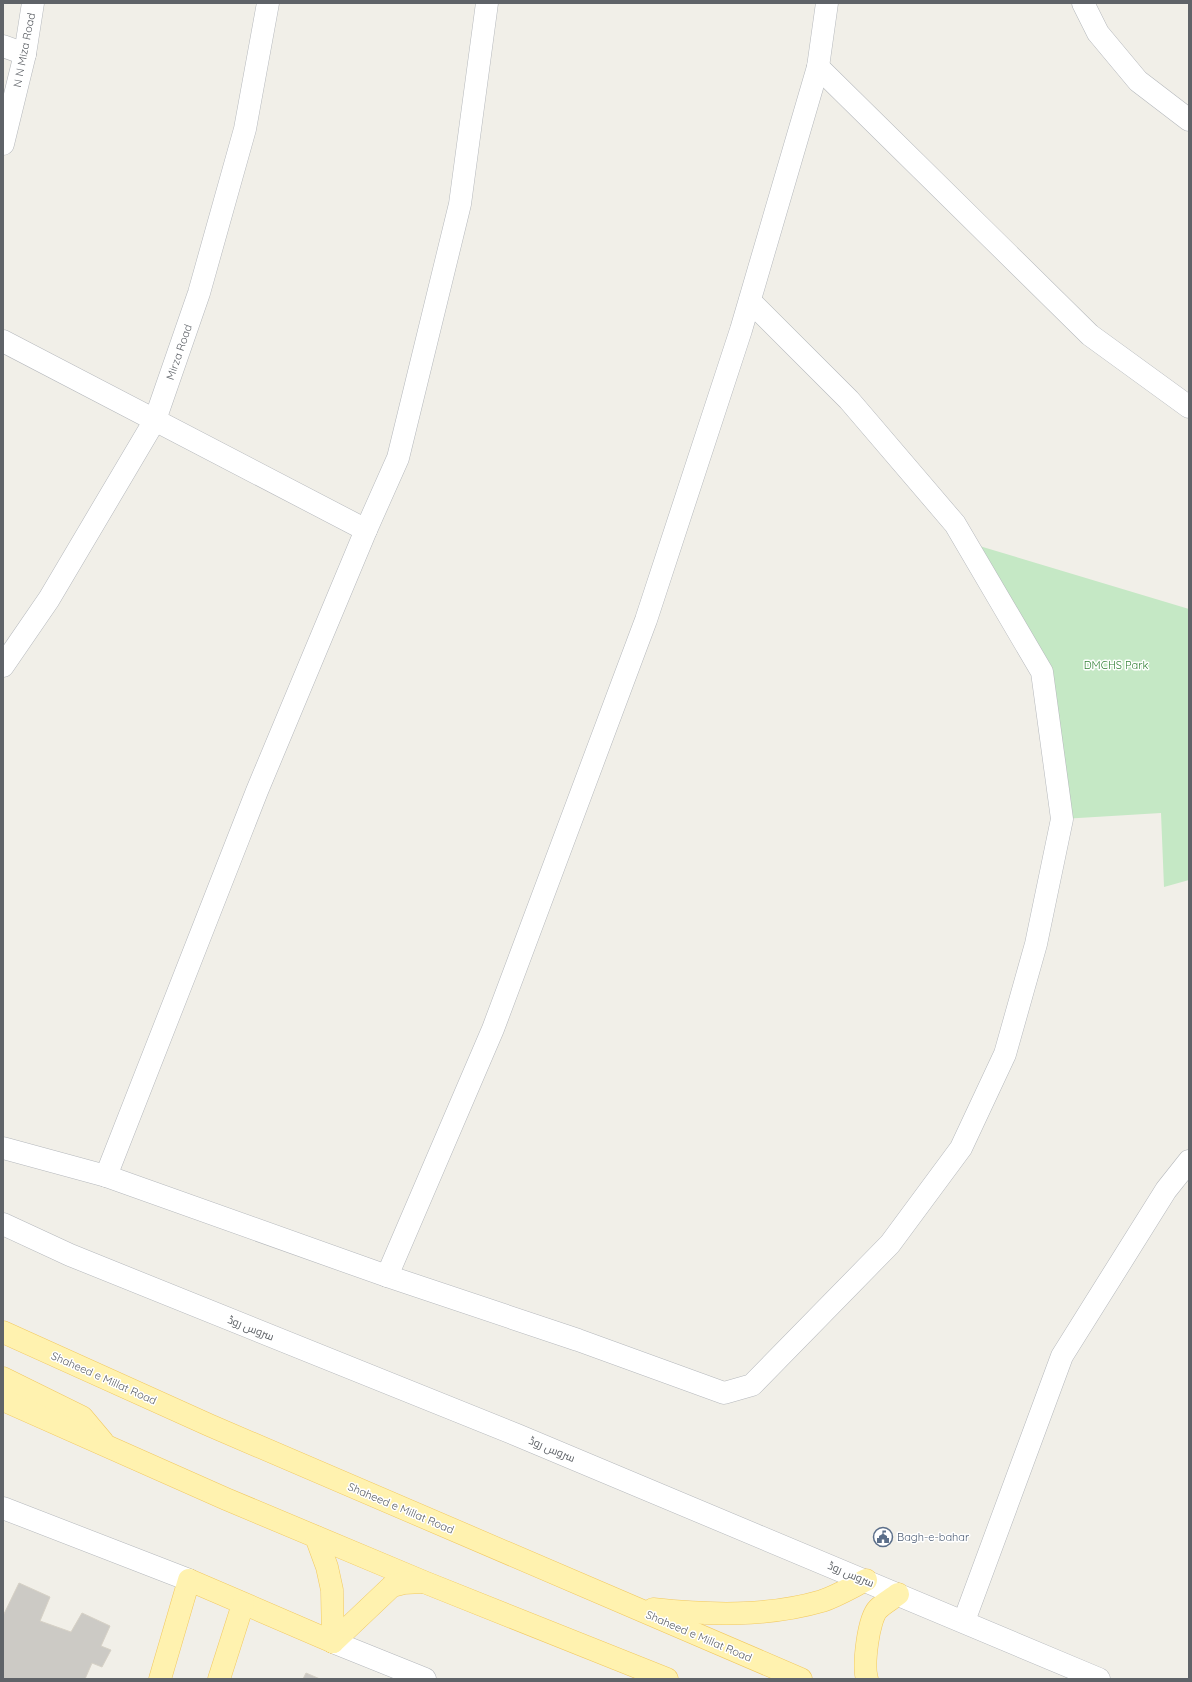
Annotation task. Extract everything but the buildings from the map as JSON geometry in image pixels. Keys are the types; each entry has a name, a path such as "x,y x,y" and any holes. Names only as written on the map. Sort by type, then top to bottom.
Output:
{"main road":[{"name":"Shaheed e Millat Road","path":"6,1334 209,1425 801,1679"},
{"path":"3,1378 82,1418 108,1447"},
{"path":"3,1400 316,1537 424,1582 667,1679"},
{"path":"316,1537 327,1567 332,1590 333,1642"},
{"path":"160,1679 189,1580 333,1642"},
{"path":"632,1607 699,1614 781,1610 823,1600 866,1580"},
{"path":"333,1642 392,1586 404,1582 424,1582"},
{"path":"867,1679 866,1653 870,1628 877,1610 898,1594"},
{"path":"219,1679 242,1604"}],"street":[{"name":"N N Miza Road","path":"3,144 25,54 33,3"},
{"name":"Mirza Road","path":"3,666 49,599 155,420 200,293 245,130 268,3"},
{"path":"106,1176 257,791 366,530 398,458 460,204 487,3"},
{"path":"387,1276 493,1029 646,620 750,301 818,67 827,3"},
{"path":"1083,3 1098,33 1138,81 1189,120"},
{"path":"3,46 25,54"},
{"path":"818,67 1090,336 1189,407"},
{"path":"3,1148 106,1176 387,1276 578,1340 724,1393 752,1385 890,1244 961,1148 1005,1054 1036,944 1062,819 1042,672 955,524 849,400 750,301"},
{"path":"3,341 366,530"},
{"path":"964,1621 1062,1356 1166,1190 1189,1161"},
{"name":"سروس روڈ","path":"3,1224 70,1255 517,1435 964,1621 1099,1679"},
{"path":"3,1508 189,1580"},
{"path":"333,1642 425,1679"}],"green space":[{"name":"DMCHS Park","path":"966,542 1189,609 1189,880 1164,887 1161,813 1062,819 1042,672"}],"place":[{"name":"Bagh-e-bahar","path":"883,1537"}]}
